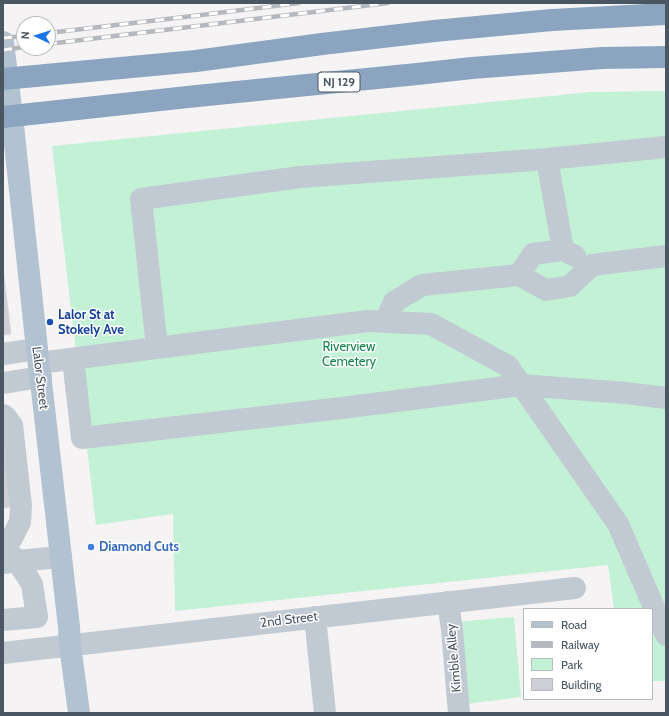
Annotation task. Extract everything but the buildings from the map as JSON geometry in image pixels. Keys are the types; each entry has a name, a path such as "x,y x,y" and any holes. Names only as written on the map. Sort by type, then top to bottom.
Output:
{"highway":[{"path":"5,79 196,61 322,44 552,20 666,14"},
{"name":"NJ 129","path":"8,116 472,68 602,58 666,57"}],"main road":[{"name":"Lalor Street","path":"3,42 8,116 39,363 70,645 79,713"}],"street":[{"path":"157,348 141,199 300,177 548,159 666,147"},
{"path":"548,159 563,250"},
{"path":"519,275 533,254 563,250 592,264 666,256"},
{"path":"385,322 394,302 422,285 519,275 546,290 570,286 592,264"},
{"path":"3,354 39,363 368,321 432,324 508,366 618,524 666,635"},
{"path":"73,359 82,438 350,408 521,385 626,393 666,398"},
{"path":"3,383 39,363"},
{"path":"3,415 12,425 21,506 20,522 12,538 7,554"},
{"path":"7,554 61,557"},
{"path":"3,620 37,617 32,584 7,554"},
{"name":"2nd Street","path":"3,653 575,588"},
{"name":"Kimble Alley","path":"448,602 452,630 459,713"},
{"path":"315,617 325,713"}],"green space":[{"name":"Riverview Cemetery","path":"666,91 666,681 653,681 653,608 614,608 608,565 175,611 173,514 96,525 52,146 591,92"},
{"path":"514,617 521,697 466,704 455,622"}],"railway":[{"path":"56,32 299,3"},
{"path":"56,43 388,3"},
{"path":"3,38 16,37"},
{"path":"3,50 16,48"}],"place":[{"name":"Lalor St at Stokely Ave","path":"50,322"},
{"name":"Diamond Cuts","path":"91,547"}]}
